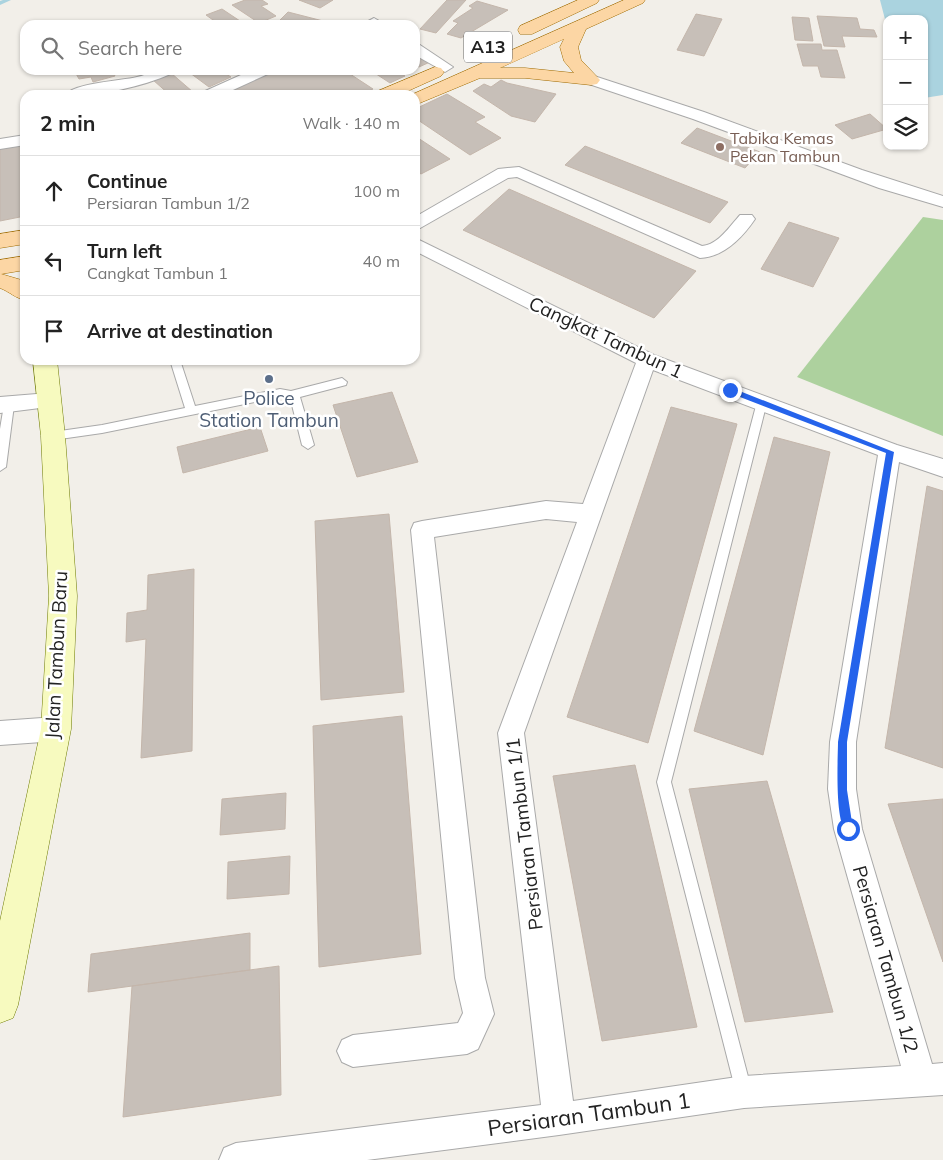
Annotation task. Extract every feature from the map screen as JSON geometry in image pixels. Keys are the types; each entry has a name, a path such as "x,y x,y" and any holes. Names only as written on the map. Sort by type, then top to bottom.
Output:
{"main road":[{"name":"A13","path":"512,36 591,0"},
{"name":"A13","path":"420,98 637,0"},
{"path":"578,27 569,47 573,61 591,80"},
{"name":"A13","path":"395,90 453,64"},
{"path":"469,76 499,72 525,72 591,80"},
{"path":"0,241 20,238"},
{"path":"0,267 20,264"},
{"path":"0,281 20,287"},
{"name":"Jalan Tambun Baru","path":"0,1004 56,729 63,596 53,436 45,365"}],"street":[{"path":"420,50 453,64"},
{"path":"88,90 143,81 157,75"},
{"path":"220,90 254,75"},
{"path":"591,80 639,98 710,119 890,187 943,202"},
{"path":"0,144 20,141"},
{"path":"420,222 504,173 519,172 700,252 709,253 717,249 746,219"},
{"name":"Cangkat Tambun 1","path":"420,246 647,360 890,452 943,468"},
{"name":"Persiaran Tambun 1/1","path":"559,1119 510,733 647,360"},
{"path":"4,405 49,402"},
{"name":"Persiaran Tambun 1/2","path":"890,452 843,742 842,790 848,829 932,1080"},
{"path":"353,1051 467,1038 479,1014 470,978 422,530 546,510 590,514"},
{"path":"0,733 56,729"},
{"name":"Persiaran Tambun 1","path":"236,1160 559,1119 744,1092 932,1080"}],"lane":[{"path":"177,365 191,410"},
{"path":"53,436 102,429 280,393 291,395 342,382"},
{"path":"291,395 296,399 308,445"},
{"path":"744,1092 664,782 762,402"},
{"path":"0,467 4,405"}],"green space":[{"path":"923,217 943,220 943,436 797,377"}],"water":[{"path":"880,0 943,0 943,95 928,97 928,15 884,15"}],"building":[{"path":"245,0 262,0 268,4 261,6 276,16 266,20 254,20 232,5"},
{"path":"299,0 333,0 320,8"},
{"path":"447,0 466,0 436,33 420,29"},
{"path":"477,1 508,10 461,38 447,34 458,23 453,21 473,8 469,6"},
{"path":"222,9 238,20 213,20 206,15"},
{"path":"288,12 319,20 280,20"},
{"path":"696,14 722,19 704,56 677,50"},
{"path":"817,16 857,18 860,29 874,30 877,37 842,36 845,47 824,46"},
{"path":"792,17 809,18 813,41 795,40"},
{"path":"797,44 821,44 822,50 837,50 845,78 821,77 818,66 803,66"},
{"path":"420,56 430,62 420,67"},
{"path":"77,75 115,76 93,82 91,77 79,79"},
{"path":"166,75 173,75 191,90 164,90 153,80"},
{"path":"193,75 228,75 231,77 209,87"},
{"path":"264,75 352,75 373,89 234,90 233,89"},
{"path":"378,75 405,76 390,83"},
{"path":"501,80 556,94 535,122 511,116 473,91 484,84 491,87"},
{"path":"447,94 485,117 475,122 501,138 470,155 420,121 420,107"},
{"path":"870,114 883,125 883,130 852,139 835,125"},
{"name":"Tabika Kemas Pekan Tambun","path":"697,128 760,152 745,168 681,143"},
{"path":"420,139 450,159 420,173"},
{"path":"20,144 20,217 0,221 0,148"},
{"path":"585,146 728,202 710,223 565,165"},
{"path":"509,189 696,271 654,318 463,230"},
{"path":"789,222 839,238 813,287 761,269"},
{"path":"392,392 418,462 357,477 333,405"},
{"path":"671,407 737,424 648,743 567,717"},
{"path":"260,427 268,451 183,473 177,447"},
{"path":"774,437 830,452 763,755 694,731"},
{"path":"927,486 943,491 943,768 885,748"},
{"path":"389,514 404,692 321,700 315,521"},
{"path":"194,569 192,751 141,758 146,639 126,642 127,613 147,610 148,575"},
{"path":"402,716 421,954 319,967 313,726"},
{"path":"635,765 697,1027 602,1041 553,776"},
{"path":"767,781 833,1012 745,1022 689,789"},
{"path":"286,793 285,829 220,835 222,799"},
{"path":"943,799 943,962 888,804"},
{"path":"290,856 289,894 227,899 228,862"},
{"path":"250,933 250,970 88,992 91,954"},
{"path":"279,966 281,1095 123,1117 132,986"}],"waterway":[{"path":"0,3 8,0"}],"place":[{"name":"Tabika Kemas Pekan Tambun","path":"720,147"},
{"name":"Police Station Tambun","path":"269,379"}],"route":[{"path":"730,390 890,452 843,742 842,790 848,829"}]}
